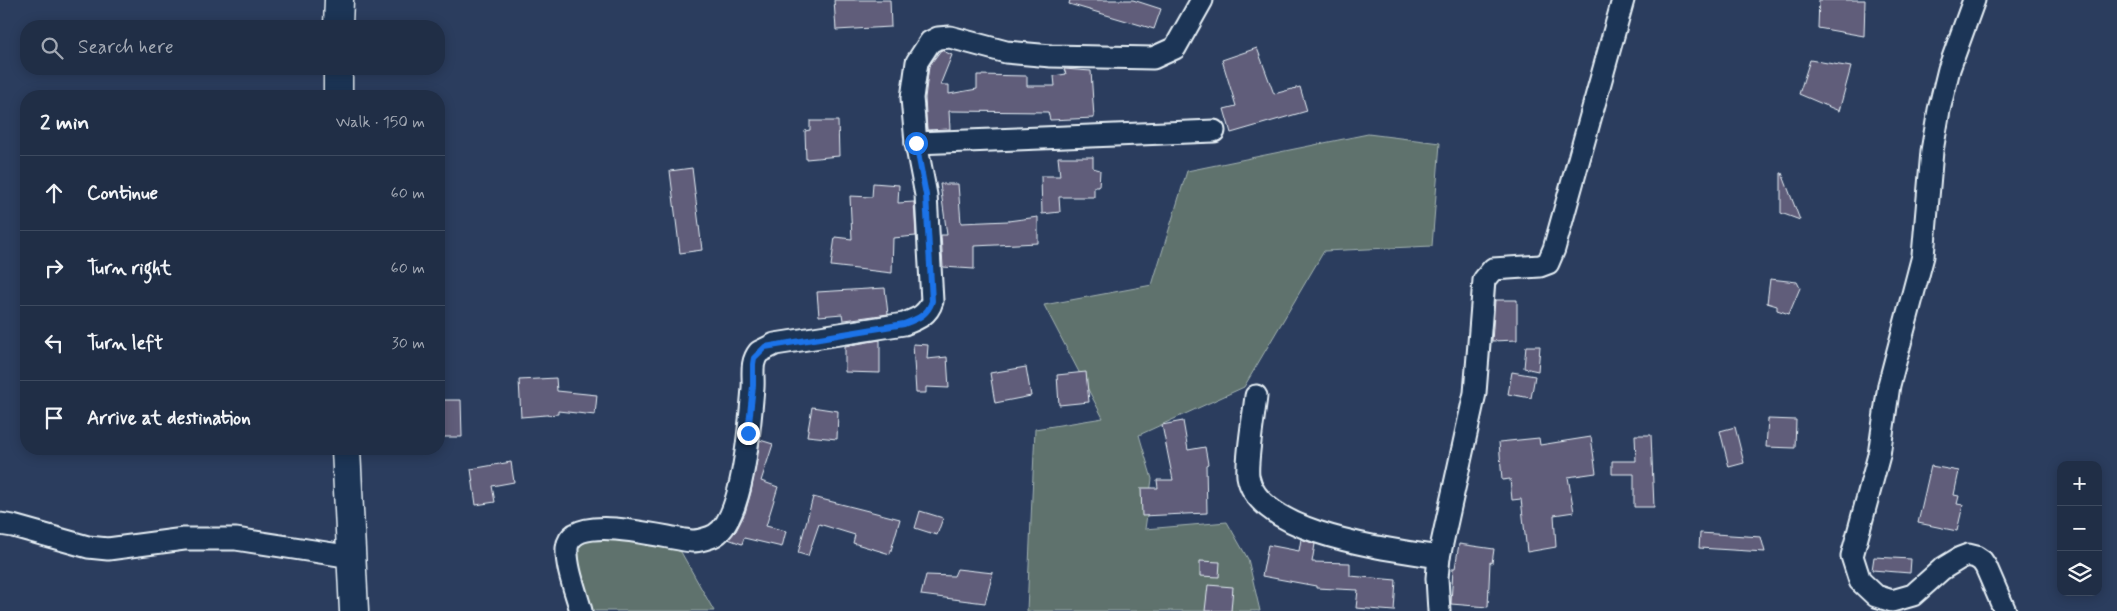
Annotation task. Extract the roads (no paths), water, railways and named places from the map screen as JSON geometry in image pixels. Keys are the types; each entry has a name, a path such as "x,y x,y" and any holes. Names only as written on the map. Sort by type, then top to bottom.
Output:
{"street":[{"path":"338,20 339,0"},
{"path":"581,611 568,559 567,546 574,534 601,528 650,533 694,541 715,535 726,524 739,494 748,433 753,386 753,364 758,352 775,344 904,324 915,320 929,310 932,301 926,195 916,143 912,98 917,62 930,42 938,38 950,36 1006,52 1051,56 1153,58 1175,48 1202,0"},
{"path":"1439,611 1437,578 1439,557 1475,393 1484,280 1493,268 1540,266 1548,263 1554,249 1623,0"},
{"path":"1974,0 1949,69 1939,110 1932,152 1924,256 1890,385 1879,454 1852,556 1860,581 1876,596 1892,601 1912,595 1942,569 1960,558 1976,557 1986,567 2005,611"},
{"path":"338,75 338,90"},
{"path":"916,143 1214,131"},
{"path":"1256,396 1248,474 1252,490 1266,508 1315,532 1348,541 1439,557"},
{"path":"346,455 354,611"},
{"path":"0,524 88,547 108,549 184,539 236,538 352,557"}]}
